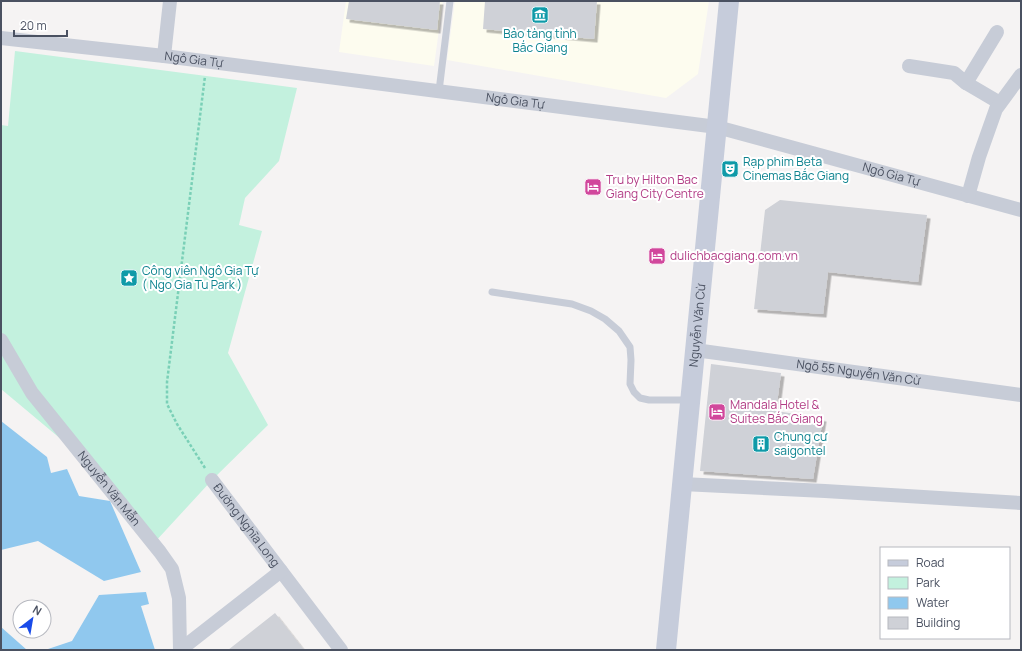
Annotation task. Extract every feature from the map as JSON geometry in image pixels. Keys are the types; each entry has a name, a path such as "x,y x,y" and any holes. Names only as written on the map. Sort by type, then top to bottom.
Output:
{"street":[{"path":"164,56 170,1"},
{"name":"Nguyễn Văn Cừ","path":"666,650 729,1"},
{"path":"966,83 997,32"},
{"name":"Ngô Gia Tự","path":"1,38 164,56 717,127 1021,210"},
{"path":"909,66 954,73 966,83 1000,103"},
{"path":"968,196 979,157 996,109 1021,75"},
{"name":"Nguyễn Văn Mẫn","path":"1,340 32,393 172,569 179,598 180,650"},
{"name":"Ngõ 55 Nguyễn Văn Cừ","path":"695,350 1021,395"},
{"name":"Đường Nghĩa Long","path":"212,480 341,650"},
{"path":"682,484 1021,503"},
{"name":"Đường Nghĩa Long","path":"180,650 282,571"}],"lane":[{"path":"439,91 450,1"},
{"path":"492,292 572,304 591,311 605,319 619,331 630,347 630,384 634,392 640,398 649,400 690,400"}],"path":[{"path":"207,62 167,382 167,404 177,424 212,480"}],"shaded area":[{"path":"346,1 443,1 434,66 339,52"},
{"path":"455,1 709,1 698,74 666,98 447,60"}],"green space":[{"path":"15,51 297,88 279,161 245,198 239,225 262,231 228,353 268,425 212,480 154,543 68,445 1,389 1,125 8,126"}],"water":[{"path":"1,421 47,457 51,473 67,469 79,496 110,501 141,572 104,581 38,541 1,550"},
{"path":"146,592 149,604 141,606 155,650 45,650 72,641 99,595"},
{"path":"1,627 12,637 12,639 15,639 27,650 1,650"}],"building":[{"path":"349,1 440,1 437,30 346,19"},
{"name":"Bảo tàng tỉnh Bắc Giang","path":"485,1 597,1 594,39 483,29"},
{"path":"780,200 927,215 918,282 828,272 823,314 754,309 765,210"},
{"name":"Chung cư saigontel","path":"711,364 781,373 776,411 823,418 813,479 700,471"},
{"path":"275,613 304,650 228,650"}],"place":[{"name":"Bảo tàng tỉnh Bắc Giang","path":"540,15"},
{"name":"Rạp phim Beta Cinemas Bắc Giang","path":"730,169"},
{"name":"Tru by Hilton Bac Giang City Centre","path":"593,187"},
{"name":"dulichbacgiang.com.vn","path":"657,256"},
{"name":"Công viên Ngô Gia Tự ( Ngo Gia Tu Park )","path":"129,278"},
{"name":"Mandala Hotel & Suites Bắc Giang","path":"717,412"},
{"name":"Chung cư saigontel","path":"761,444"}]}
